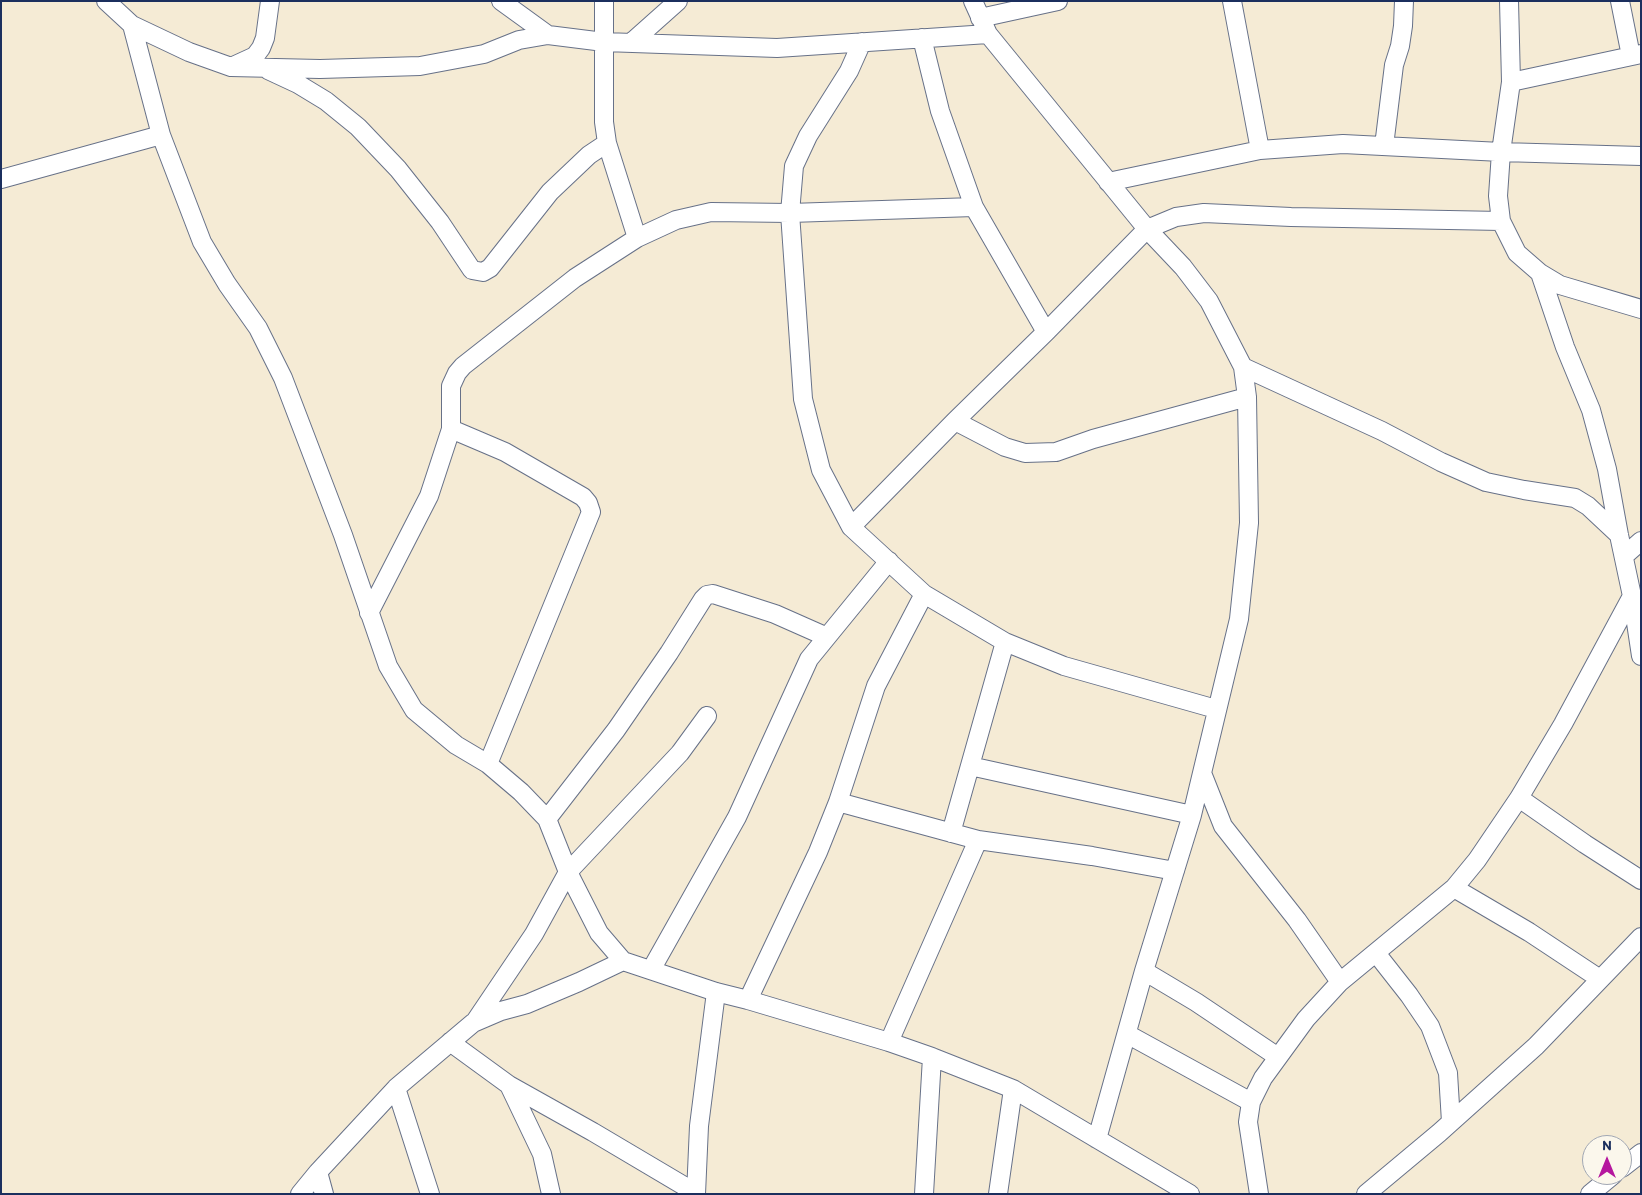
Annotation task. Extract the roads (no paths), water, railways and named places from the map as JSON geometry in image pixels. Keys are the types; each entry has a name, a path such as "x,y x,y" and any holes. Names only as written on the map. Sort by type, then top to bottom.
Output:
{"street":[{"path":"106,1 132,25 189,52 231,67 320,69 420,66 484,54 519,40 548,36 604,42 776,48 988,34"},
{"path":"231,67 255,56 261,48 266,38 270,1"},
{"path":"501,1 548,36"},
{"path":"604,1 604,122 607,143 637,238"},
{"path":"632,42 678,1"},
{"path":"973,1 988,34 1108,182 1147,229 1183,267 1209,301 1242,367 1247,397 1249,523 1239,619 1192,815 1144,972 1097,1139"},
{"path":"980,18 1058,1"},
{"path":"1232,1 1260,150"},
{"path":"1384,146 1394,65 1404,26 1404,1"},
{"path":"1509,1 1511,82 1501,152 1498,196 1501,221 1517,254 1540,273 1560,286 1641,310"},
{"path":"1511,82 1636,55 1620,1"},
{"path":"132,25 161,135 202,242 227,284 258,328 283,378 342,535 388,666 414,710 456,745 488,764 521,792 547,819 568,872 599,933 623,961 716,992 889,1042 1013,1089 1190,1194"},
{"path":"922,38 940,111 974,207 1046,332"},
{"path":"862,42 849,71 808,136 794,166 790,213 803,399 820,470 851,527 924,594 1006,642 1064,666 1216,709"},
{"path":"261,67 298,84 326,101 358,127 410,184 440,222 472,270 483,272 490,268 550,192 589,155 607,143"},
{"path":"1,179 161,135"},
{"path":"1108,182 1260,150 1343,144 1501,152 1641,156"},
{"path":"369,613 429,496 451,429 451,386 457,373 463,366 575,278 637,238 676,220 711,212 790,213 974,207"},
{"path":"851,527 1147,229 1176,217 1204,213 1291,217 1501,221"},
{"path":"1540,273 1565,346 1591,410 1607,469 1625,563 1636,589 1641,656"},
{"path":"1242,367 1382,431 1441,462 1486,482 1575,498 1588,506 1619,535"},
{"path":"955,421 1005,447 1018,451 1025,453 1056,452 1093,439 1247,397"},
{"path":"451,429 505,452 583,497 588,503 590,512 488,764"},
{"path":"1625,563 1641,541"},
{"path":"651,970 737,817 808,659 889,561"},
{"path":"1258,1194 1248,1122 1251,1102 1263,1078 1306,1019 1340,982 1454,888 1477,860 1519,798 1563,724 1636,589"},
{"path":"547,819 616,730 669,653 703,599 708,595 713,594 776,614 827,637"},
{"path":"748,1000 818,852 838,802 876,686 924,594"},
{"path":"950,833 1006,642"},
{"path":"300,1194 396,1088 473,1023 534,934 568,872 680,753 707,716"},
{"path":"970,766 1192,815"},
{"path":"1202,773 1223,826 1297,920 1340,982"},
{"path":"1519,798 1584,844 1641,880"},
{"path":"838,802 978,840 1092,856 1175,871"},
{"path":"889,1042 978,840"},
{"path":"1454,888 1528,932 1600,979"},
{"path":"1366,1194 1451,1122 1536,1046 1641,937"},
{"path":"1376,953 1409,995 1430,1026 1448,1073 1451,1122"},
{"path":"473,1023 501,1011 527,1004 623,961"},
{"path":"1144,972 1196,1002 1278,1057"},
{"path":"450,1042 509,1085 696,1193 699,1126 716,992"},
{"path":"1127,1034 1251,1102"},
{"path":"924,1194 932,1057"},
{"path":"509,1085 542,1154 551,1194"},
{"path":"396,1088 430,1194"},
{"path":"998,1194 1013,1089"},
{"path":"318,1172 324,1194"}]}
